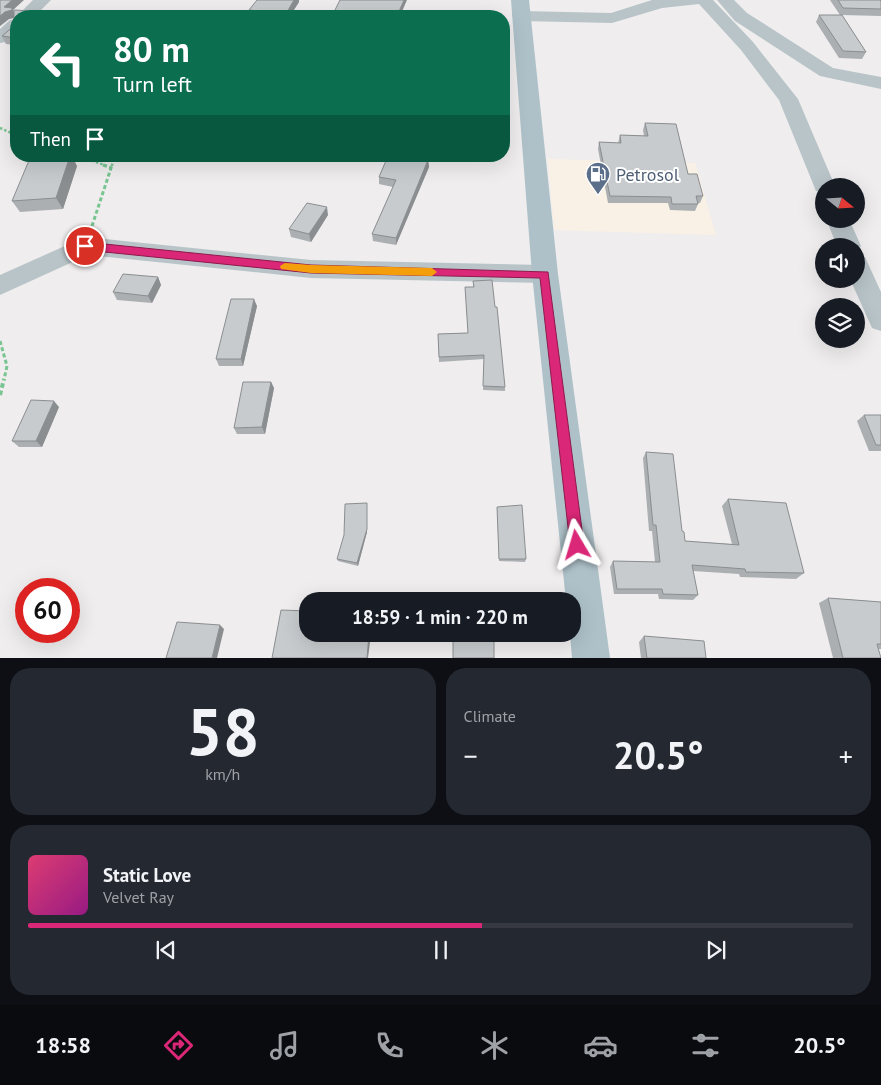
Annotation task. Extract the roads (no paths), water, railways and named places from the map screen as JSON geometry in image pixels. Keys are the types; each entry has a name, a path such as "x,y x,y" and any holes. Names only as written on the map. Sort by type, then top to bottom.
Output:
{"main road":[{"path":"520,8 544,274 591,658"}],"street":[{"path":"32,10 43,0"},
{"path":"520,8 612,18 660,2 697,0"},
{"path":"704,0 747,46 788,99 821,178"},
{"path":"725,0 741,17 827,72 881,83"},
{"path":"0,38 10,29"},
{"path":"0,286 85,246 311,269 544,274"},
{"path":"865,284 881,321"}],"place":[{"name":"Petrosol","path":"598,195"}]}
